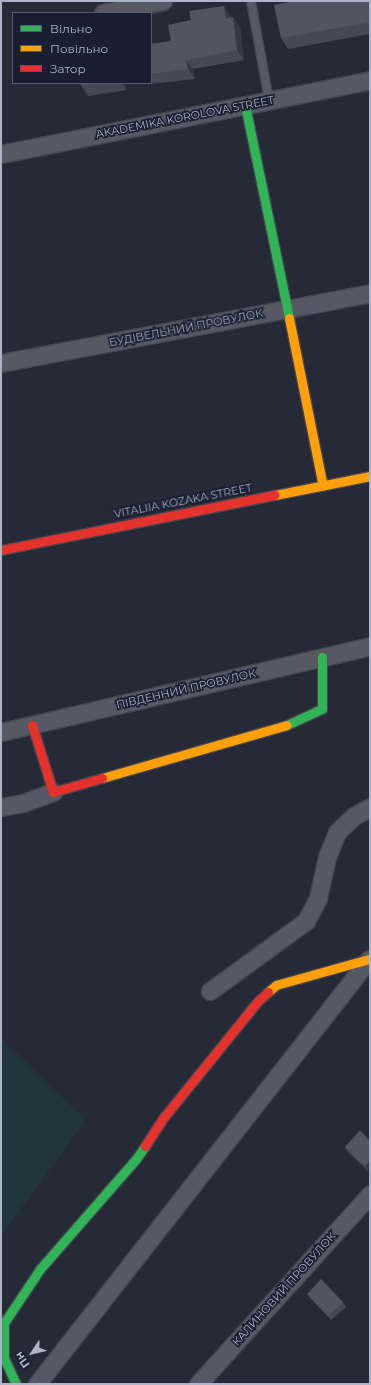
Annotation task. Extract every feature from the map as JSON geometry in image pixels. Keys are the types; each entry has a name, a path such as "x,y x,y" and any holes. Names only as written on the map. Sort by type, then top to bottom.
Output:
{"street":[{"path":"108,12 163,1"},
{"name":"AKADEMIKA KOROLOVA STREET","path":"1,154 370,80"},
{"path":"245,105 323,486"},
{"name":"БУДІВЕЛЬНИЙ ПРОВУЛОК","path":"1,363 370,292"},
{"name":"VITALIIA KOZAKA STREET","path":"1,550 370,476"},
{"name":"ПІВДЕННИЙ ПРОВУЛОК","path":"1,732 370,646"},
{"path":"1,807 23,803 54,792 283,727 322,709 322,657"},
{"path":"32,725 54,792"},
{"path":"210,991 306,921 318,898 327,857 338,832 354,816 370,807"},
{"path":"16,1384 4,1358 4,1323 40,1269 136,1159 164,1117 257,1002 276,985 369,959"},
{"path":"37,1384 369,959"},
{"name":"КАЛИНОВИЙ ПРОВУЛОК","path":"198,1384 370,1194"}],"lane":[{"path":"254,2 269,100"}],"shaded area":[{"path":"1,1038 86,1120 1,1236"}],"building":[{"path":"295,1 370,1 370,22 281,38 274,5"},
{"path":"224,6 226,18 233,17 237,50 186,60 188,69 152,74 152,44 171,41 168,25 191,20 189,11"},
{"path":"360,1130 370,1141 370,1160 365,1166 345,1147"},
{"path":"321,1279 343,1302 328,1316 307,1294"}],"traffic: fast":[{"path":"245,105 289,318"},
{"path":"287,725 322,709 322,657"},
{"path":"16,1384 4,1358 4,1323 40,1269 136,1159 145,1146"}],"traffic: slow":[{"path":"289,318 323,486"},
{"path":"275,495 370,476"},
{"path":"102,778 287,725"},
{"path":"268,992 276,985 369,959"}],"traffic: jam":[{"path":"1,550 275,495"},
{"path":"32,725 53,792 102,778"},
{"path":"145,1146 164,1117 257,1002 268,992"}]}
